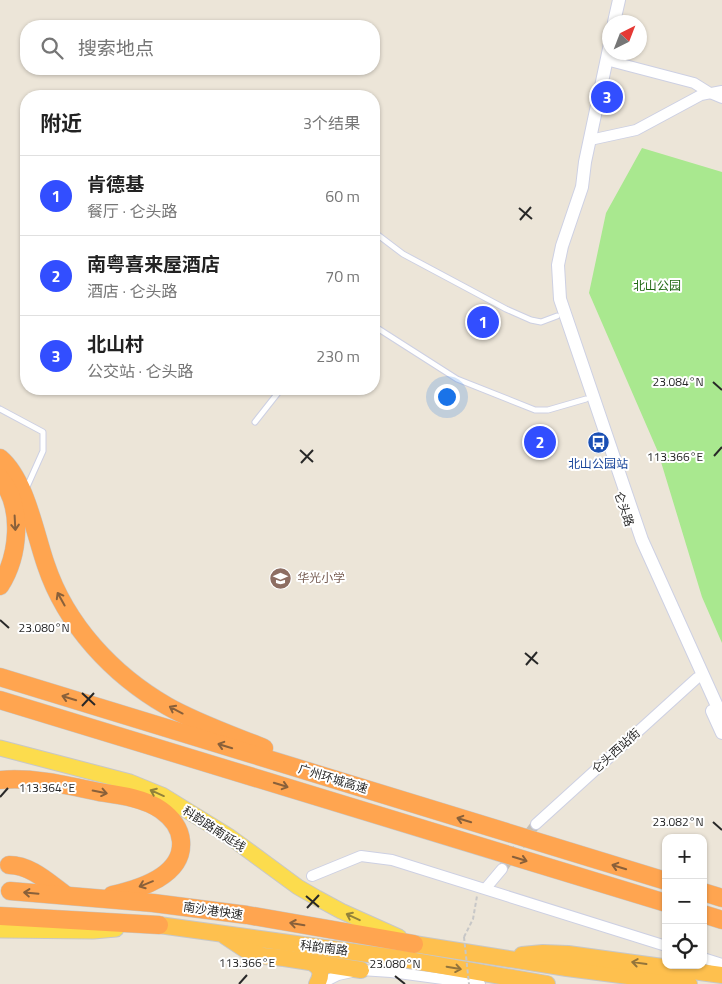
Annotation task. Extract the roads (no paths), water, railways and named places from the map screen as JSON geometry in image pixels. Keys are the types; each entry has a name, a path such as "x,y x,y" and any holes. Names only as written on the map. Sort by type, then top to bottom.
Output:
{"highway":[{"path":"0,458 12,474 23,495 51,580 60,598 81,631 122,674 151,696 183,714 384,794"},
{"path":"0,478 11,499 16,531 11,562 6,577 0,586"},
{"name":"广州环城高速","path":"0,677 662,880"},
{"name":"广州环城高速","path":"0,700 662,902"},
{"path":"0,709 260,779"},
{"path":"0,780 48,782 121,796 150,804 170,818 177,827 182,847 179,858 173,867 166,874 146,884 116,894 95,898"},
{"path":"9,865 24,867 66,896"},
{"name":"南沙港快速","path":"10,891 153,903 247,915 414,944"},
{"path":"707,893 722,898"},
{"path":"707,915 722,920"},
{"path":"0,916 159,926"},
{"name":"科韵南路","path":"159,926 397,958 547,984"},
{"path":"221,933 238,946 255,954 361,970"},
{"path":"414,944 567,968 688,984"},
{"path":"498,957 544,953 568,954 722,975"},
{"path":"313,963 321,972 318,984"}],"main road":[{"name":"科韵路南延线","path":"0,748 130,782 162,794 230,837 298,887 341,911 414,944"},
{"path":"0,930 93,931 159,926"}],"street":[{"path":"616,15 619,0"},
{"path":"606,60 694,83 722,98"},
{"name":"仑头路","path":"606,60 585,162 582,187 562,246 558,265 560,299 642,540 722,717"},
{"path":"590,140 636,130 701,94 722,91"},
{"name":"仑头路","path":"585,162 564,215 554,255 552,277 557,316 637,548 650,580 722,733"},
{"name":"仑头西站街","path":"536,824 697,678"},
{"path":"312,876 361,856 392,860 662,945"},
{"path":"483,887 502,869"},
{"path":"707,959 722,964"},
{"path":"318,984 338,974 361,970 391,972 480,984"}],"lane":[{"path":"380,237 403,254 506,310 541,322 557,316"},
{"path":"380,330 457,379 535,410 548,410 586,399"},
{"path":"255,422 276,395"},
{"path":"0,409 43,432 43,451 23,495"}],"tunnel":[{"path":"502,869 536,824"}],"place":[{"name":"北山村","path":"607,97"},
{"name":"肯德基","path":"483,322"},
{"name":"南粤喜来屋酒店","path":"540,442"},
{"name":"北山公园站","path":"598,443"},
{"name":"华光小学","path":"281,578"}],"park label":[{"name":"北山公园","path":"657,286"}]}
